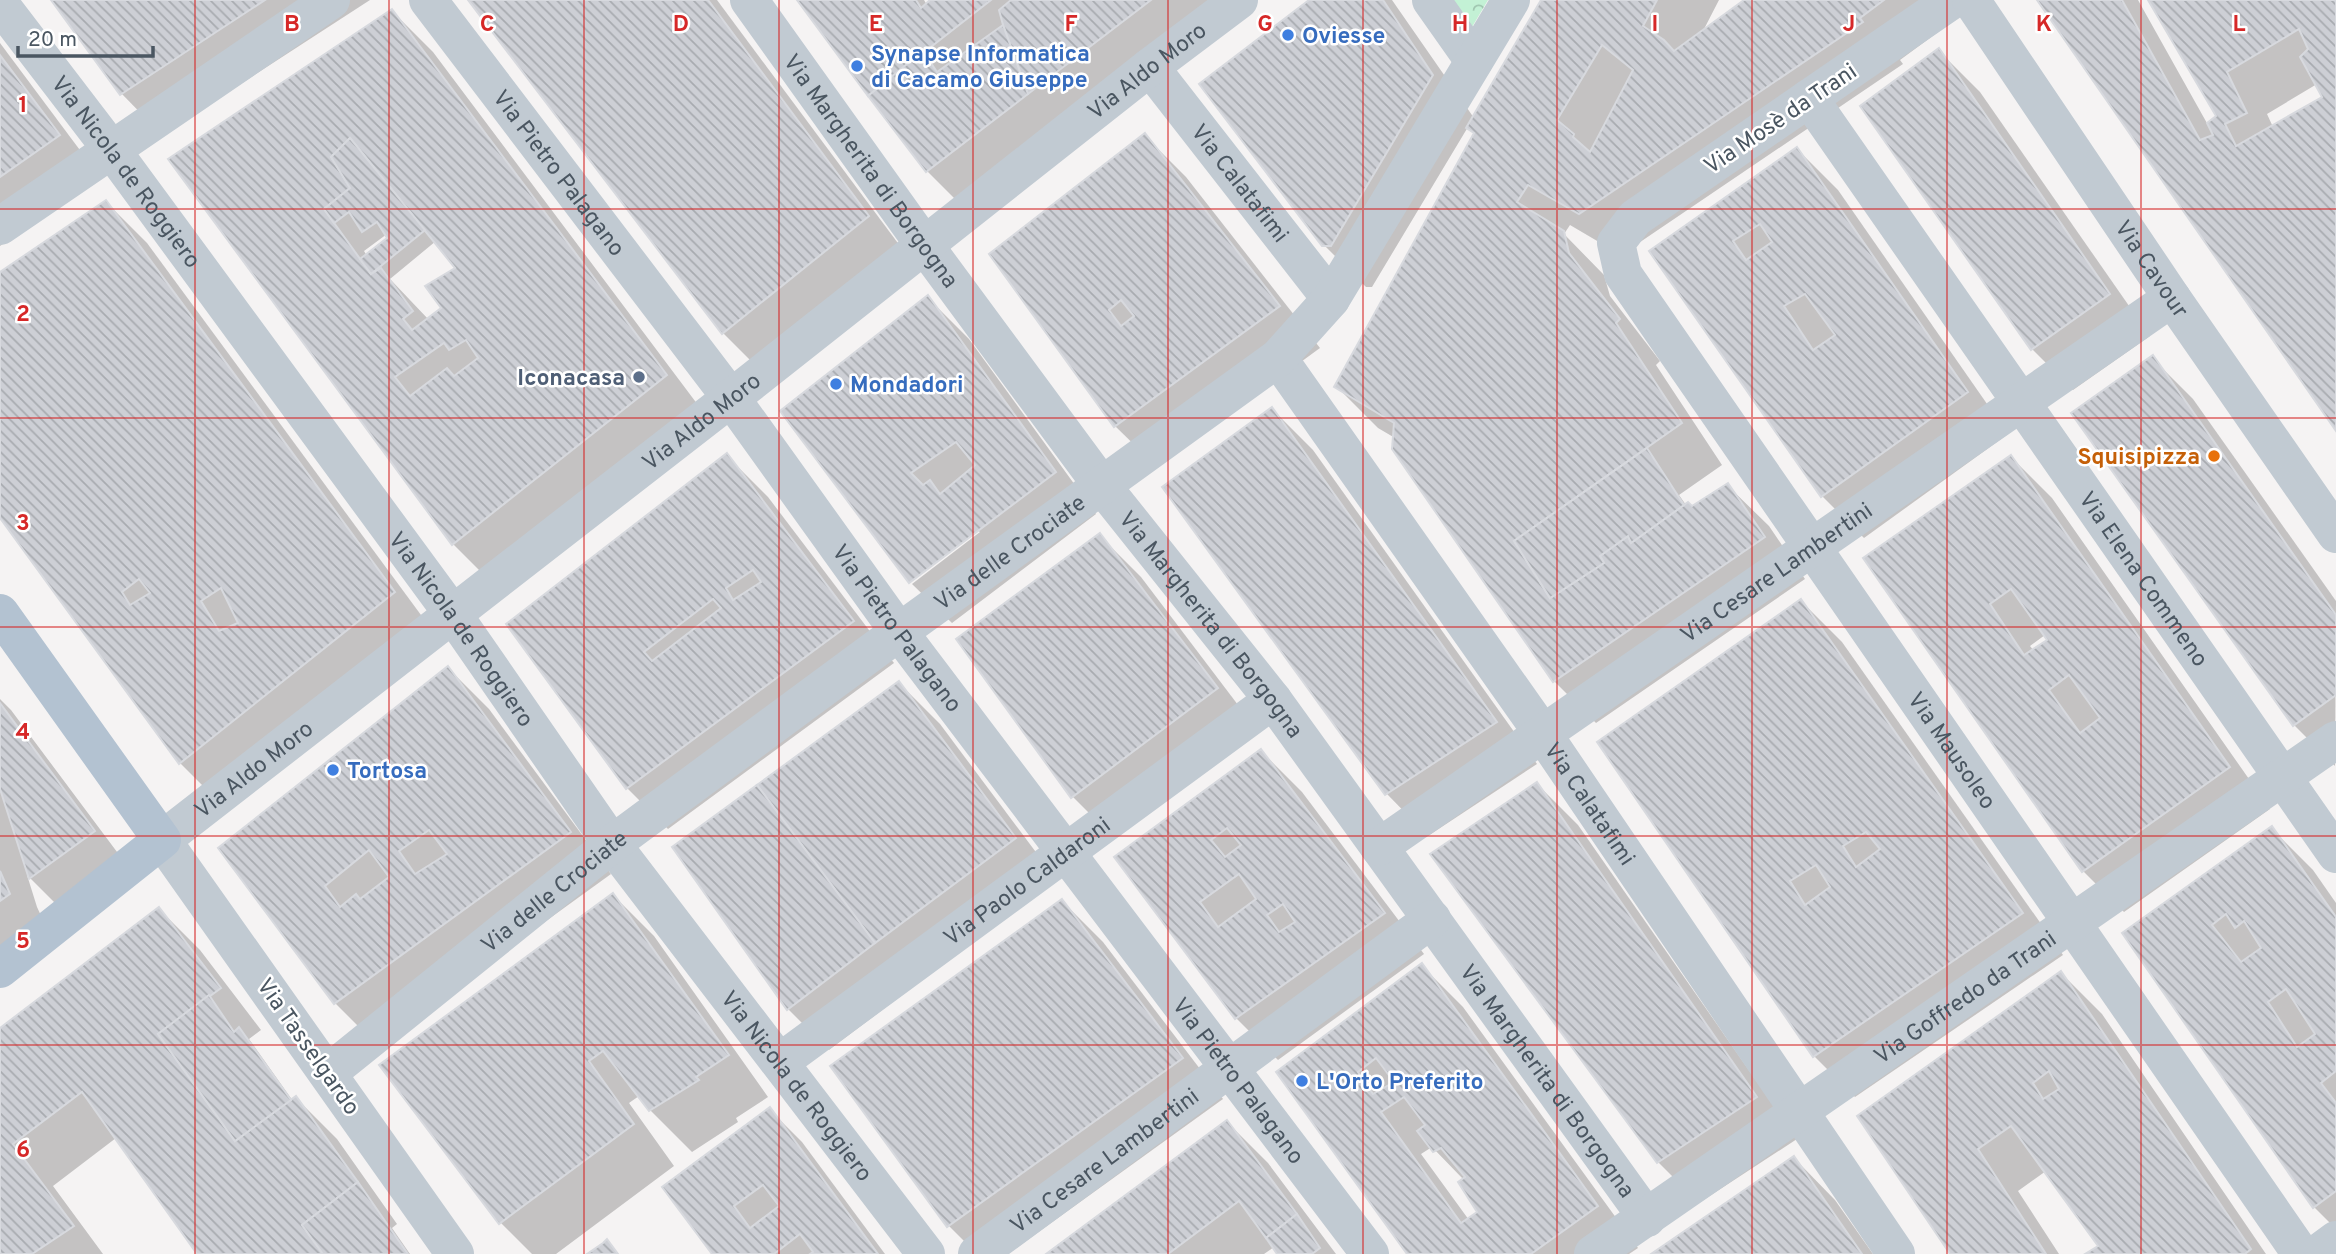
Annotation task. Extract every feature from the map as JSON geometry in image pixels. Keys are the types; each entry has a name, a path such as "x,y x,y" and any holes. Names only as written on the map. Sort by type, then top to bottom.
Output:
{"main road":[{"path":"0,612 162,840 0,969"}],"street":[{"path":"0,226 331,0"},
{"name":"Via Pietro Palagano","path":"428,0 731,398 899,632 1370,1254"},
{"name":"Via Margherita di Borgogna","path":"749,0 925,246 1103,487 1273,700 1647,1218"},
{"name":"Via Aldo Moro","path":"162,840 1238,0"},
{"path":"1431,0 1474,61"},
{"name":"Via delle Crociate","path":"328,1073 612,844 899,632 1279,358 1331,299 1511,0"},
{"name":"Via Mosè da Trani","path":"1616,243 1634,218 1952,0"},
{"name":"Via Cavour","path":"1972,0 2172,298 2336,534"},
{"name":"Via Nicola de Roggiero","path":"0,4 111,149 452,613 612,844 926,1254"},
{"name":"Via Calatafimi","path":"1150,67 1331,299"},
{"name":"Via Elena Commeno","path":"1809,98 2336,854"},
{"name":"Via Mausoleo","path":"1616,243 1623,274 2301,1254"},
{"name":"Via Cesare Lambertini","path":"1378,846 2172,298"},
{"name":"Via Calatafimi","path":"1279,358 1543,734 1896,1254"},
{"name":"Via Paolo Caldaroni","path":"780,1062 1065,850 1273,700"},
{"name":"Via Goffredo da Trani","path":"1593,1254 2336,740"},
{"name":"Via Tasselgardo","path":"162,840 455,1254"},
{"name":"Via Cesare Lambertini","path":"977,1254 1432,919"},
{"path":"2317,1254 2336,1240"}],"green space":[{"path":"1447,0 1488,0 1469,32"}],"building":[{"path":"51,0 265,0 120,95"},
{"path":"468,0 708,0 869,216 722,334"},
{"path":"797,0 916,0 921,8 930,0 991,0 868,96"},
{"path":"1011,0 1151,0 1028,94 999,10"},
{"path":"1309,0 1383,0 1433,75 1331,246 1322,246 1199,84"},
{"path":"1541,0 1657,0 1643,26 1664,40 1674,51 1744,0 1884,0 1860,18 1863,22 1579,214 1528,185 1517,202 1564,231 1569,253 1620,319 1616,323 1682,423 1514,541 1550,598 1604,563 1600,556 1628,536 1631,543 1688,502 1692,506 1728,483 1765,537 1553,682 1392,449 1394,423 1334,387 1474,133 1466,128","holes":["1602,45 1633,70 1590,152 1557,120"]},
{"path":"2037,0 2122,0 2200,140 2213,135 2207,123 2216,116 2148,0 2336,0 2336,431","holes":["2299,29 2308,49 2300,57 2322,97 2236,146 2225,124 2247,113 2227,72"]},
{"path":"392,9 667,375 452,545 168,159","holes":["350,138 455,268 425,286 441,308 412,330 403,319 413,311 381,268 371,274 324,209 350,188 331,157","466,340 478,358 454,376 447,368 410,396 395,377 444,343 449,350"]},
{"path":"1003,25 1028,94 926,172 868,96 923,51 937,72"},
{"path":"1939,48 2110,294 2031,350 1860,106"},
{"path":"0,55 60,135 0,177"},
{"path":"1145,133 1280,306 1114,427 989,254","holes":["1121,300 1134,316 1121,326 1109,310"]},
{"path":"350,138 425,230 371,274 360,259 387,238 377,222 362,232 349,212 334,223 324,209 350,188 331,157"},
{"path":"1797,147 1968,392 1821,497 1649,251","holes":["1760,224 1772,242 1746,260 1733,241","1805,294 1835,335 1813,350 1784,306"]},
{"path":"106,200 395,592 179,764 0,518 0,272","holes":["139,579 150,593 130,605 122,592","221,588 238,623 219,631 201,601"]},
{"path":"928,295 1056,472 909,583 780,411","holes":["956,442 975,465 940,494 930,480 923,485 911,473"]},
{"path":"2153,355 2336,615 2336,695 2293,726 2071,413"},
{"path":"1272,407 1497,722 1385,795 1162,487"},
{"path":"1647,448 1684,505 1631,543 1628,536 1600,556 1604,563 1550,598 1514,541"},
{"path":"727,453 854,621 626,789 506,624","holes":["753,570 761,582 733,600 726,588","713,599 721,608 652,661 644,652"]},
{"path":"2011,455 2230,767 2082,872 1863,558","holes":["2011,589 2047,640 2024,655 1990,604","2069,675 2100,718 2080,733 2049,690"]},
{"path":"1100,533 1218,688 1071,798 956,639"},
{"path":"1801,599 2023,913 1813,1057 1597,742","holes":["1866,832 1880,849 1856,867 1843,846","1816,865 1830,887 1805,905 1790,881"]},
{"path":"448,666 571,832 334,1004 218,848","holes":["429,830 447,854 415,874 399,851","369,850 389,877 360,899 356,894 340,907 325,886"]},
{"path":"899,681 1016,838 875,943 757,785"},
{"path":"0,703 95,831 29,879 0,789"},
{"path":"1261,749 1385,913 1235,1019 1114,857","holes":["1227,828 1241,845 1225,857 1211,840","1239,874 1256,899 1218,927 1200,902","1283,904 1295,922 1279,932 1267,915"]},
{"path":"1537,782 1757,1097 1657,1163 1430,854"},
{"path":"757,785 875,943 787,1010 672,847"},
{"path":"2272,826 2336,917 2336,1071 2321,1083 2336,1103 2336,1191 2313,1208 2122,933","holes":["2226,914 2235,928 2244,921 2261,948 2241,962 2212,925","2286,989 2315,1034 2297,1047 2268,1002"]},
{"path":"0,871 10,894 0,901"},
{"path":"613,893 729,1055 696,1077 699,1080 649,1111 603,1051 589,1061 634,1124 499,1224 379,1065"},
{"path":"1062,899 1183,1058 947,1227 830,1066"},
{"path":"159,907 221,988 158,1034 235,1141 296,1096 358,1182 302,1225 323,1254 197,1254 82,1092 13,1144 74,1226 32,1254 0,1254 0,1028"},
{"path":"1422,963 1598,1206 1531,1254 1407,1254 1276,1072","holes":["1376,1058 1394,1082 1373,1094 1358,1072","1404,1097 1425,1125 1417,1131 1433,1152 1441,1148 1465,1177 1458,1182 1477,1212 1461,1223 1381,1112"]},
{"path":"2061,971 2251,1249 2245,1254 2085,1254 2098,1246 2011,1126 1978,1149 2046,1254 1950,1254 1857,1116","holes":["2049,1071 2059,1089 2043,1099 2033,1083"]},
{"path":"209,995 234,1032 239,1027 291,1100 235,1141 158,1034"},
{"path":"770,1107 878,1254 810,1254 813,1252 800,1234 774,1254 712,1254 662,1187","holes":["763,1185 779,1206 750,1228 734,1206"]},
{"path":"1227,1120 1297,1214 1266,1238 1239,1201 1168,1254 1046,1254"},
{"path":"1794,1156 1862,1254 1651,1254"},
{"path":"358,1182 408,1254 323,1254 302,1225"},
{"path":"1297,1214 1320,1248 1312,1254 1277,1254 1266,1238"},
{"path":"607,1239 618,1254 587,1254 603,1243"}],"place":[{"name":"Oviesse","path":"1288,35"},
{"name":"Synapse Informatica di Cacamo Giuseppe","path":"857,66"},
{"name":"Iconacasa","path":"639,377"},
{"name":"Mondadori","path":"836,384"},
{"name":"Squisipizza","path":"2214,456"},
{"name":"Tortosa","path":"333,770"},
{"name":"L'Orto Preferito","path":"1302,1081"}]}
